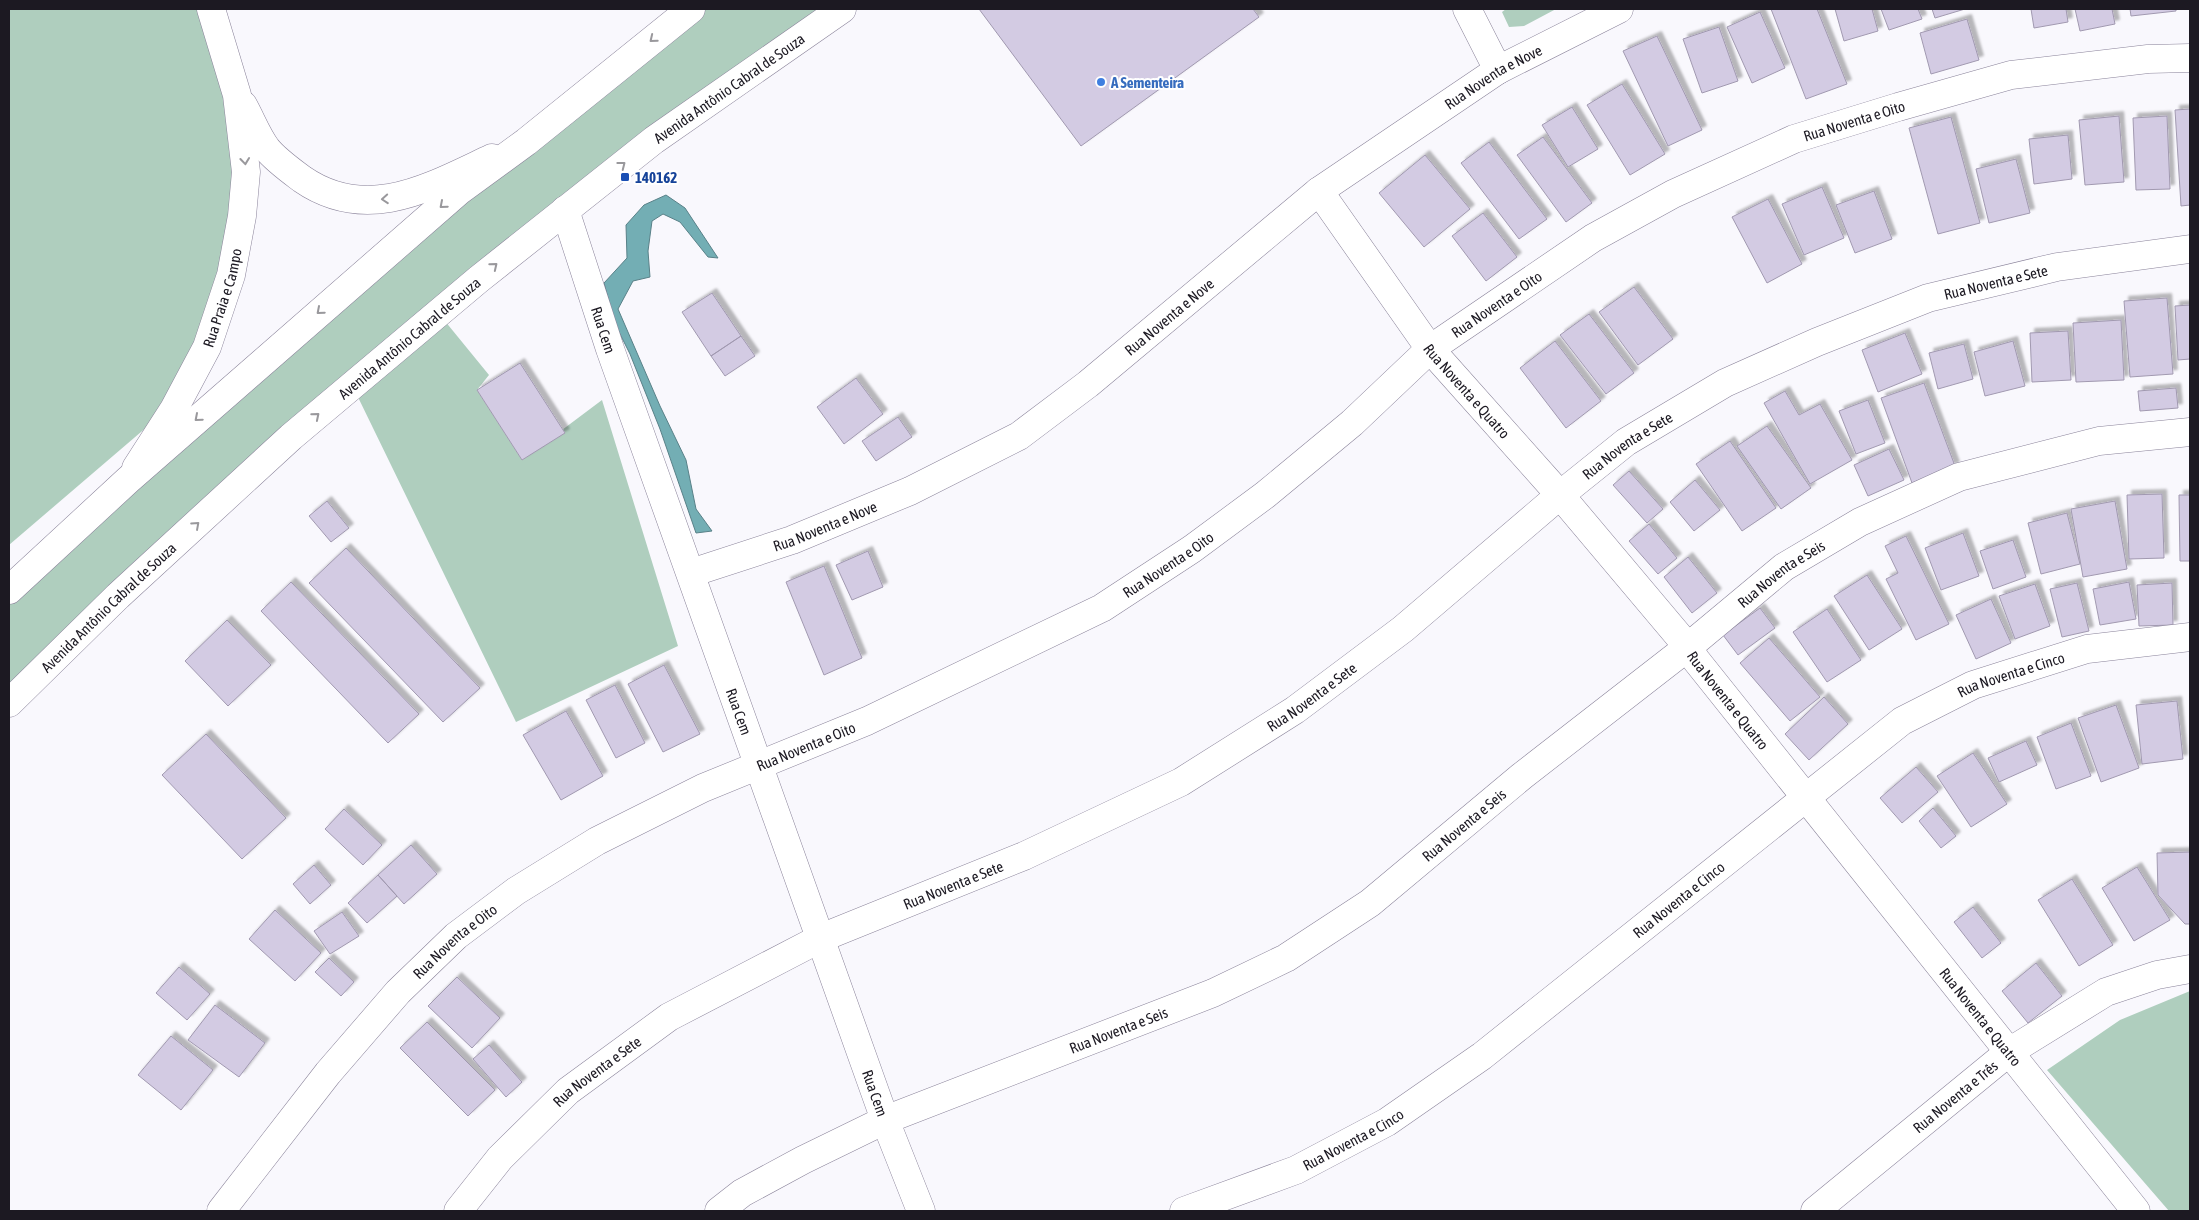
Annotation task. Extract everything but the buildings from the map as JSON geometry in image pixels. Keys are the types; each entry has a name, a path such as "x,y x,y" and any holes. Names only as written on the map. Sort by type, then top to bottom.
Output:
{"main road":[{"name":"Rua Praia e Campo","path":"128,480 174,409 207,347 231,275 242,216 246,172 237,95 211,9"},
{"path":"9,590 128,480 459,191 526,142 691,9"},
{"name":"Avenida Antônio Cabral de Souza","path":"9,703 118,596 291,437 478,279 654,140 842,9"},
{"path":"1467,9 1498,70"},
{"name":"Rua Noventa e Nove","path":"691,574 792,540 910,491 1020,436 1088,384 1319,191 1498,70 1619,9"},
{"name":"Rua Noventa e Oito","path":"221,1211 334,1065 398,992 456,936 516,891 597,841 703,788 866,721 1102,608 1192,549 1265,495 1352,423 1430,348 1593,238 1673,194 1794,139 1898,107 2011,75 2148,58 2190,58"},
{"name":"Rua Praia e Campo","path":"237,95 267,149 290,170 316,188 356,201 395,199 434,186 526,142"},
{"name":"Rua Noventa e Quatro","path":"1319,191 1430,348 1560,495 1688,647 1696,660 2136,1211"},
{"name":"Rua Cem","path":"565,210 610,348 885,1120 921,1211"},
{"name":"Rua Noventa e Sete","path":"458,1211 500,1158 568,1092 669,1017 821,938 1024,856 1181,782 1295,710 1403,630 1560,495 1626,442 1725,383 1817,342 1928,298 2057,267 2190,249"},
{"name":"Rua Noventa e Seis","path":"719,1211 742,1193 885,1120 1213,993 1286,958 1370,903 1522,776 1688,647 1784,568 1860,522 1959,477 2099,441 2190,432"},
{"name":"Rua Noventa e Cinco","path":"1184,1211 1296,1170 1387,1122 1482,1056 1805,797 1902,722 1972,685 2087,649 2190,637"},
{"name":"Rua Noventa e Três","path":"1815,1211 2009,1052 2106,992 2157,975 2190,969"}],"green space":[{"path":"9,9 209,9 242,187 229,265 162,414 9,545"},
{"path":"696,9 843,9 440,315 489,375 477,390 522,460 602,400 678,646 516,722 355,391 9,710 9,594 306,324"},
{"path":"1506,9 1556,9 1524,26 1509,27 1502,12"},
{"path":"2190,991 2190,1211 2169,1211 2047,1070 2120,1020"}],"water":[{"path":"666,195 685,208 718,258 708,257 680,222 663,214 652,221 648,251 650,277 633,281 618,309 660,406 686,460 696,509 712,531 696,533 660,429 630,354 615,324 604,283 627,258 626,225 644,205"}],"place":[{"name":"A Sementeira","path":"1101,82"},
{"name":"140162","path":"625,177"}]}
